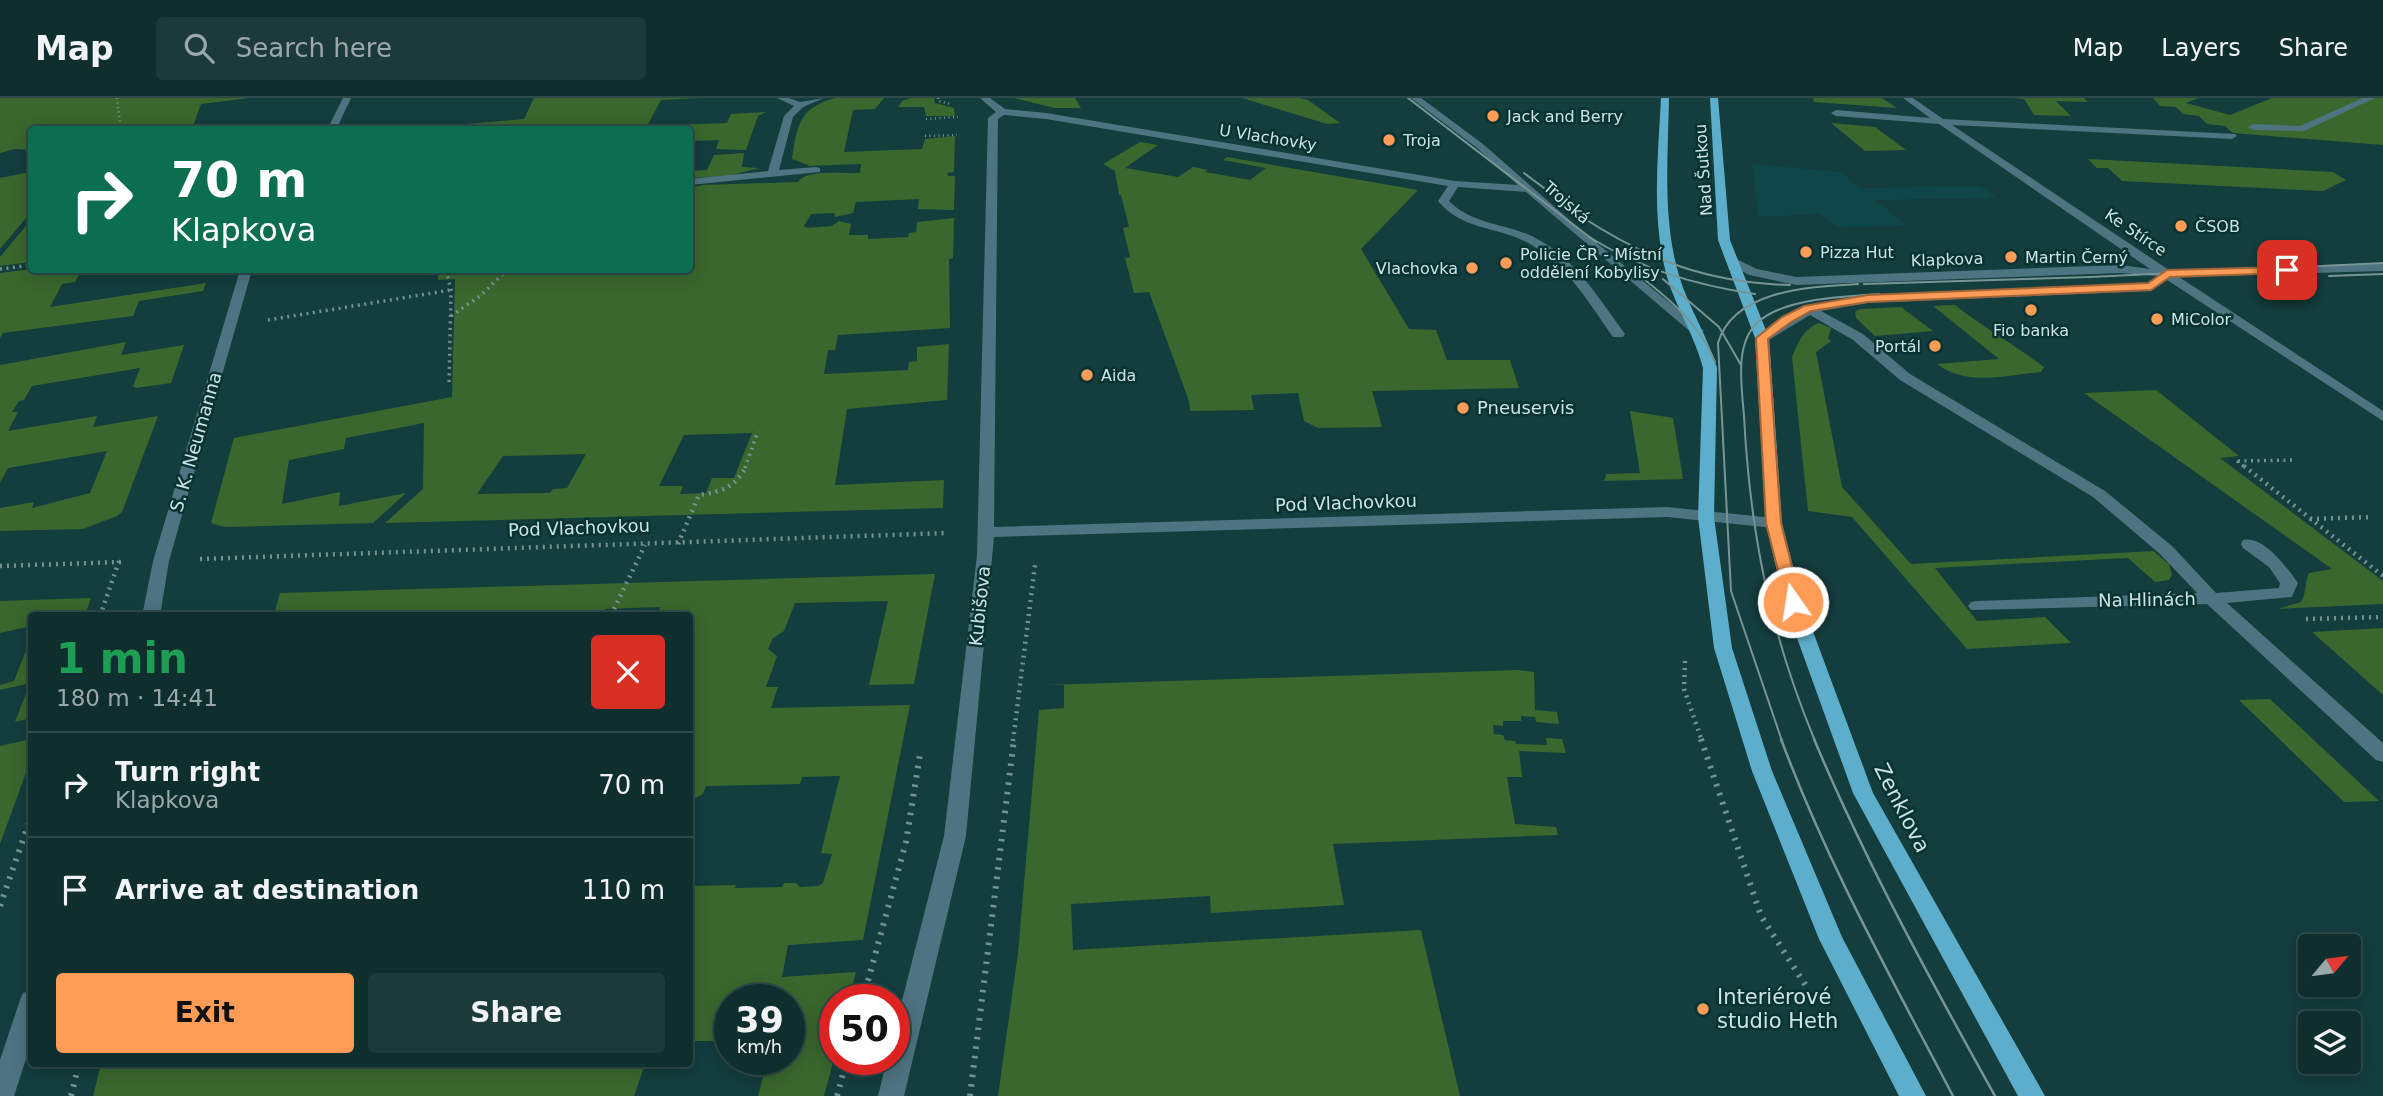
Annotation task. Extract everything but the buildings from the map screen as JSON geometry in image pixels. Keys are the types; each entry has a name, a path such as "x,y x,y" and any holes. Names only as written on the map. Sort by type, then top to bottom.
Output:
{"main road":[{"name":"Nad Šutkou","path":"1665,98 1663,233 1674,279 1698,331"},
{"name":"Nad Šutkou","path":"1714,98 1724,240"},
{"name":"Zenklova","path":"1724,240 1762,338 1774,523 1793,602 1863,793 2032,1096"},
{"path":"1698,331 1710,368 1706,517 1723,648 1762,771 1831,939 1913,1096"}],"street":[{"path":"334,126 347,98"},
{"path":"781,98 800,106"},
{"path":"774,173 789,116 800,106 820,98"},
{"path":"984,98 1002,112"},
{"name":"Trojská","path":"1415,98 1480,146 1578,233 1698,331"},
{"name":"Ke Stírce","path":"1907,98 2383,417"},
{"path":"2253,127 2301,129 2371,98"},
{"name":"U Vlachovky","path":"1002,112 1046,116 1455,184 1528,189"},
{"name":"Kubišova","path":"891,1096 955,836 987,532 993,118 1002,112"},
{"path":"1836,113 2232,136"},
{"path":"2001,124 2009,116 2075,118"},
{"path":"693,182 816,170"},
{"path":"1455,184 1443,201 1454,214 1488,228 1533,240 1563,261 1618,334"},
{"name":"Klapkova","path":"1732,261 1753,272 1797,281 2121,269 2167,274 2383,267"},
{"name":"S. K. Neumanna","path":"152,612 161,561 245,273"},
{"name":"Klapkova","path":"1762,338 1787,319 1808,309 1868,299 2151,287 2167,274"},
{"path":"1808,309 1858,337 1905,377 2099,494 2166,550 2212,599 2286,593 2289,583 2275,563 2249,544"},
{"name":"Pod Vlachovkou","path":"987,532 1667,512 1706,517"},
{"path":"1706,517 1774,523"},
{"name":"Na Hlinách","path":"1977,606 2171,598 2212,599 2383,755"},
{"path":"1,1096 28,1012"}],"path":[{"path":"117,98 120,126"},
{"path":"926,119 962,117"},
{"path":"925,136 962,134"},
{"path":"0,269 28,266"},
{"path":"447,273 450,290 449,385"},
{"path":"450,317 480,296 504,273"},
{"path":"274,319 450,290"},
{"path":"678,544 699,495 723,493 733,488 739,480 758,431"},
{"path":"2295,460 2237,461 2383,576"},
{"path":"2310,519 2372,517"},
{"name":"Pod Vlachovkou","path":"218,559 942,534"},
{"path":"614,609 645,545"},
{"path":"970,1096 1036,555"},
{"path":"0,566 118,562"},
{"path":"2294,620 2383,617"},
{"path":"867,984 906,842 921,747"},
{"path":"0,906 28,826"},
{"path":"71,1096 78,1067"},
{"path":"837,1096 843,1075"}],"shaded area":[{"path":"1752,164 1841,172 1860,188 1980,186 1997,198 1876,200 1907,226 1836,227 1820,214 1758,217"}],"green space":[{"path":"0,98 249,98 201,104 193,126 28,126 28,150 15,149 0,153"},
{"path":"534,98 701,98 661,100 647,126 444,126 524,119"},
{"path":"835,98 884,98 875,109 853,110 844,152 922,149 925,139 955,136 954,172 947,173 948,176 955,176 954,210 918,209 919,199 856,202 853,213 835,217 834,213 811,214 804,226 832,226 839,221 851,224 849,235 868,235 868,239 908,237 909,233 916,232 917,222 954,218 953,258 949,259 950,328 838,335 835,350 828,350 824,374 908,370 909,362 917,361 917,347 949,344 947,400 847,409 835,485 944,480 943,508 385,523 423,489 424,423 346,438 344,449 289,460 282,504 340,492 339,506 406,493 373,523 224,527 211,523 234,438 452,397 455,279 438,280 438,275 693,273 693,187 798,182 809,175 860,173 861,164 810,166 792,159 798,127 814,107","holes":["752,433 734,478 712,478 706,493 680,494 683,486 659,486 684,435","586,454 567,488 553,489 550,493 477,494 503,456"]},
{"path":"911,98 934,98 935,103 954,108 955,116 926,116 924,107 898,107 902,101"},
{"path":"1014,98 1075,98 1081,108 1055,108"},
{"path":"1242,98 1308,100 1340,123 1327,124"},
{"path":"1813,98 1882,98 1897,108 1814,102"},
{"path":"2014,98 2084,98 2088,102 2056,101 2071,116 2034,115 2024,99"},
{"path":"2153,98 2199,98 2186,103 2230,115 2272,98 2383,98 2383,145 2233,133 2225,126 2207,124 2199,116 2183,114 2176,107 2160,106"},
{"path":"766,112 758,116 746,150 716,149 719,140 693,141 693,126 647,126 727,123 731,114"},
{"path":"1831,123 1875,127 1906,150 1865,151"},
{"path":"1140,142 1158,145 1125,168 1178,177 1193,167 1208,170 1205,172 1250,180 1266,168 1223,160 1227,157 1418,190 1361,249 1409,329 1436,330 1447,360 1510,360 1519,388 1372,391 1382,427 1318,428 1304,421 1298,393 1251,395 1254,410 1190,411 1189,401 1149,292 1134,293 1125,258 1130,257 1123,228 1129,227 1115,171 1103,164"},
{"path":"744,153 742,167 759,168 728,176 693,178 693,171 707,170 714,155"},
{"path":"2088,159 2333,172 2346,180 2323,191 2122,181 2108,168 2097,168"},
{"path":"28,173 28,216 0,249 0,178"},
{"path":"28,224 28,262 0,266 0,257"},
{"path":"28,270 28,273 80,273 75,282 62,284 50,307 206,283 203,291 139,301 133,316 3,333 0,338 0,273"},
{"path":"1955,305 2044,367 2041,372 1974,377 1949,371 1937,364 1999,359 1933,306"},
{"path":"1901,307 1933,331 1875,336 1856,318 1855,312 1860,309"},
{"path":"1819,323 1831,328 1828,339 1831,341 1816,352 1842,487 1911,564 2153,551 2169,564 2172,575 2169,580 2155,582 2128,558 1935,568 1977,621 2045,617 2071,643 1967,649 1852,517 1808,511 1792,357 1805,333"},
{"path":"126,342 121,355 184,345 171,383 136,388 133,386 140,368 32,386 24,400 19,401 12,412 18,412 8,431 97,416 93,427 158,416 122,512 83,529 0,531 0,508 34,502 32,508 90,493 107,451 8,468 0,483 0,365"},
{"path":"2156,390 2239,456 2220,458 2383,581 2383,604 2278,609 2301,602 2309,573 2332,569 2084,393"},
{"path":"1630,411 1673,418 1683,479 1604,481 1606,474 1640,473"},
{"path":"935,574 914,684 869,685 888,601 795,603 784,631 773,638 768,649 777,656 766,687 778,687 771,708 910,705 863,940 788,945 782,977 856,972 853,984 819,984 819,1075 830,1075 824,1096 758,1096 764,1075 805,1075 805,984 714,984 714,1041 693,1041 693,886 782,887 784,883 796,883 800,887 823,883 832,854 821,853 840,776 802,777 800,784 706,786 703,794 693,799 693,612 658,612 660,607 605,609 603,612 271,612 275,611 280,593"},
{"path":"91,598 86,612 28,612 28,627 0,633 0,601"},
{"path":"2383,628 2383,695 2312,632"},
{"path":"28,646 28,683 0,690 0,685 14,681"},
{"path":"1519,670 1534,672 1535,710 1557,712 1559,724 1536,722 1535,717 1521,716 1521,721 1503,721 1503,726 1493,725 1494,734 1503,735 1505,740 1515,741 1516,744 1547,745 1546,738 1562,739 1566,753 1519,751 1522,777 1507,777 1515,824 1556,827 1558,835 1333,844 1344,905 1211,913 1210,896 1071,904 1073,950 1421,930 1460,1096 998,1096 1018,953 1039,710 1064,708 1064,685 1045,685"},
{"path":"28,688 28,719 15,722"},
{"path":"2270,699 2379,801 2344,802 2239,700"},
{"path":"28,740 28,767 0,844 0,746"},
{"path":"100,1067 644,1067 634,1096 93,1096"}],"tram line":[{"path":"1408,98 1591,238"},
{"path":"1524,173 1585,219"},
{"path":"1585,219 1632,246 1681,267 1733,280 1790,285"},
{"path":"1591,238 1628,258 1669,274 1711,286 1755,294"},
{"path":"1591,238 1596,242"},
{"path":"1864,284 2090,277 2383,263"},
{"path":"1630,268 1690,321 1715,362"},
{"path":"2329,276 2383,274"},
{"path":"1663,279 1719,327 1723,333"},
{"path":"1723,333 1740,311 1776,294 1858,284"},
{"path":"1815,741 1799,701 1774,621 1757,541 1747,459 1741,380 1742,355 1750,332 1757,323 1782,308 1815,300 1879,294"},
{"path":"1723,333 1741,365"},
{"path":"1723,333 1718,343 1731,591 1782,741"},
{"path":"1781,739 1840,876 1953,1096"},
{"path":"1814,739 1877,876 1995,1096"}],"place":[{"name":"Jack and Berry","path":"1493,116"},
{"name":"Troja","path":"1389,140"},
{"name":"ČSOB","path":"2181,226"},
{"name":"Pizza Hut","path":"1806,252"},
{"name":"Martin Černý","path":"2011,257"},
{"name":"Policie ČR - Místní oddělení Kobylisy","path":"1506,263"},
{"name":"Vlachovka","path":"1472,268"},
{"name":"Fio banka","path":"2031,310"},
{"name":"MiColor","path":"2157,319"},
{"name":"Portál","path":"1935,346"},
{"name":"Aida","path":"1087,375"},
{"name":"Pneuservis","path":"1463,408"},
{"name":"Interiérové studio Heth","path":"1703,1009"}],"route":[{"path":"1793,602 1774,523 1762,338 1787,319 1808,309 1868,299 2151,287 2167,274 2287,270"}]}
